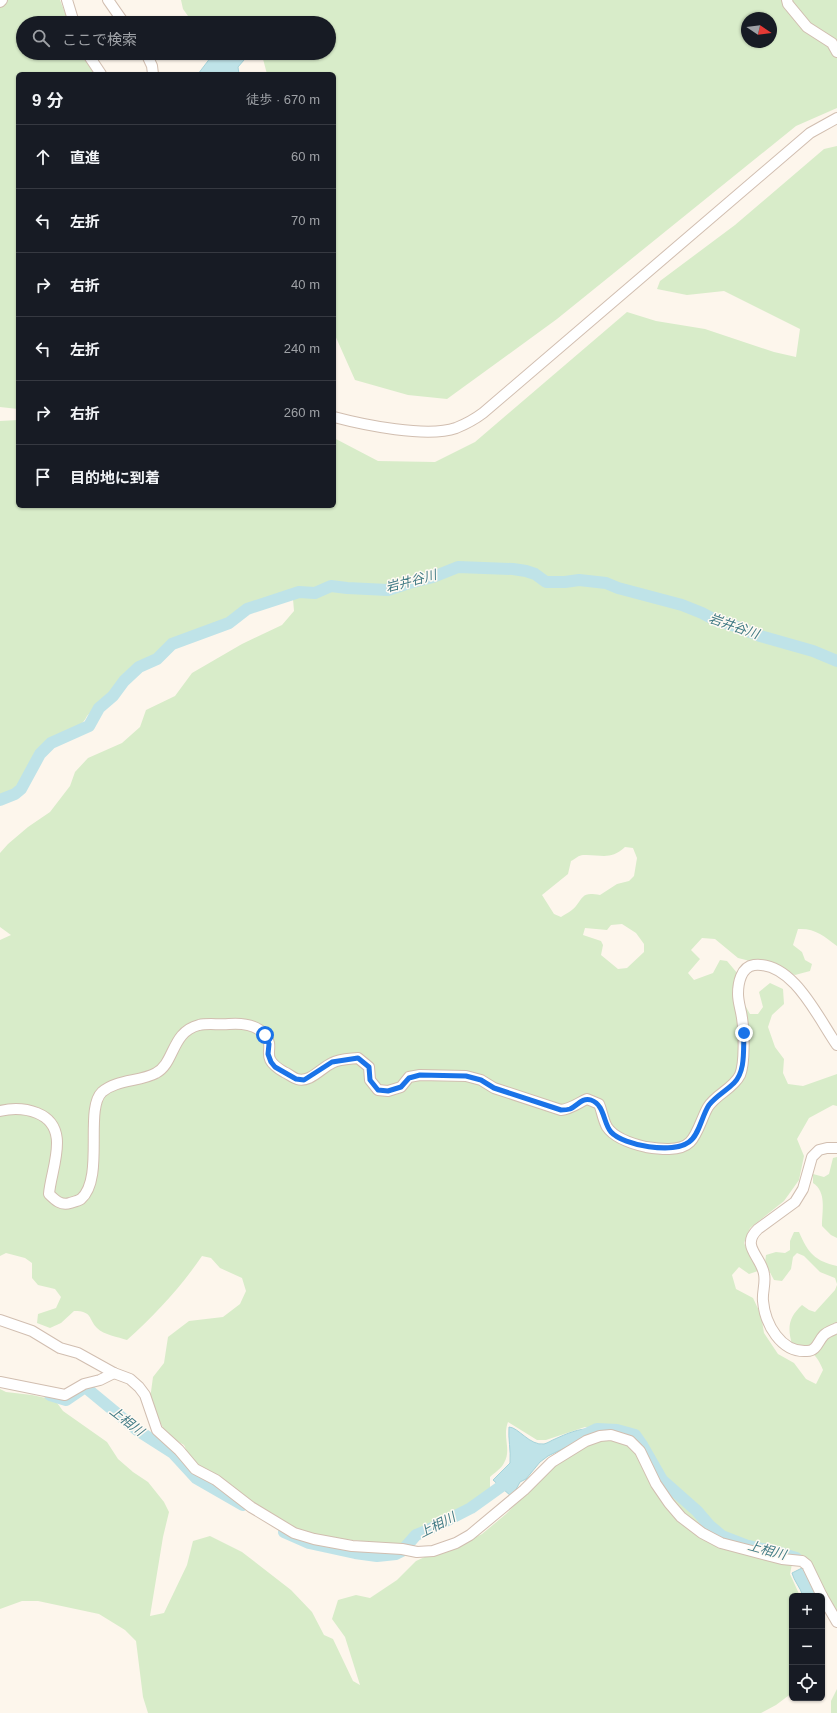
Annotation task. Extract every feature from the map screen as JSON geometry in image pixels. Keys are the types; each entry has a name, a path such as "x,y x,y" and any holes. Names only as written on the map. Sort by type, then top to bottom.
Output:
{"street":[{"path":"67,0 72,16"},
{"path":"108,0 119,16"},
{"path":"788,0 788,4 797,12 807,27 832,43 837,52"},
{"path":"92,60 100,72"},
{"path":"149,60 152,66 152,72"},
{"path":"336,418 353,422 427,431 455,428 471,422 626,292 810,133 837,118"},
{"path":"0,1111 12,1108 22,1109 45,1117 50,1123 57,1139 57,1153 56,1166 50,1182 49,1194 56,1202 67,1204 80,1200 91,1181 95,1142 94,1114 102,1092 117,1084 157,1073 166,1063 176,1043 192,1028 200,1025 246,1024 256,1028 265,1035 269,1044 268,1054 271,1062 275,1067 296,1079 304,1080 332,1062 358,1058 369,1067 370,1080 378,1090 388,1091 401,1087 409,1078 420,1075 452,1075 466,1076 481,1080 494,1088 561,1110 569,1110 587,1099 599,1104 606,1126 620,1139 644,1146 665,1149 676,1148 690,1142 709,1106 735,1082 740,1075 744,1033 738,995 743,971 750,966 760,965 769,967 783,973 792,981 814,1008 837,1045"},
{"path":"837,1148 819,1150 812,1157 803,1189 795,1202 758,1229 753,1234 750,1241 751,1248 760,1261 765,1276 763,1291 765,1310 776,1335 782,1343 788,1347 806,1352 813,1350 825,1334 837,1328"},
{"path":"0,1320 41,1335 60,1348 78,1354 114,1373 130,1379 145,1395 157,1430 179,1450 201,1474 216,1480 251,1507 294,1533 314,1539 352,1546 404,1549 417,1552 433,1551 456,1543 470,1535 524,1490 552,1462 586,1441 600,1436 611,1435 630,1441 640,1451 656,1484 669,1504 681,1517 702,1534 721,1543 782,1559 802,1561 807,1565 821,1593"},
{"path":"0,1382 32,1387 65,1395 84,1384 100,1380 114,1373"},
{"path":"825,1601 837,1622"}],"green space":[{"path":"8,0 60,0 66,16 16,16 16,60 87,60 95,72 16,72 16,409 0,407 0,7"},
{"path":"181,0 837,0 837,108 796,126 557,319 447,399 408,395 355,380 336,337 336,72 266,72 263,60 336,60 336,16 188,16 183,9"},
{"path":"837,146 837,946 814,931 798,929 793,945 802,952 805,960 812,964 810,971 795,975 768,963 738,958 715,939 702,938 691,950 700,959 688,973 694,980 713,973 720,960 727,961 738,974 736,1004 746,1007 750,1014 758,1014 763,1007 759,992 770,983 783,989 784,1004 772,1015 768,1027 775,1047 784,1059 783,1073 788,1084 803,1086 837,1074 837,1106 833,1105 809,1118 797,1139 804,1156 799,1180 784,1201 750,1228 744,1243 749,1254 756,1263 758,1271 749,1274 739,1267 732,1275 736,1289 753,1298 761,1315 764,1333 778,1354 794,1363 806,1379 816,1384 823,1370 821,1364 812,1352 792,1344 790,1323 794,1314 802,1305 815,1312 835,1290 837,1285 837,1617 825,1596 825,1593 823,1593 806,1563 792,1564 790,1574 799,1593 789,1593 789,1695 776,1705 761,1713 148,1713 143,1697 136,1641 125,1630 99,1614 38,1601 22,1601 0,1609 0,1389 6,1392 32,1395 55,1400 63,1411 107,1442 118,1459 148,1482 164,1502 169,1512 163,1537 150,1616 164,1613 187,1565 193,1541 210,1536 242,1552 291,1590 312,1612 324,1635 333,1639 353,1681 360,1685 345,1637 332,1619 338,1600 356,1595 370,1598 397,1580 416,1561 429,1555 454,1548 482,1534 506,1514 555,1464 598,1440 595,1428 585,1427 546,1440 537,1440 508,1422 506,1428 506,1458 501,1467 490,1477 490,1489 480,1498 458,1512 412,1536 402,1545 332,1538 301,1532 250,1501 227,1482 205,1471 190,1458 184,1445 167,1435 155,1413 150,1399 153,1377 164,1363 168,1337 189,1321 223,1317 240,1304 246,1291 242,1278 220,1268 211,1258 202,1256 167,1300 148,1321 127,1340 107,1334 100,1330 94,1325 87,1314 80,1311 74,1311 61,1323 50,1328 37,1323 38,1314 56,1308 61,1297 55,1289 38,1285 32,1278 32,1263 25,1258 6,1253 0,1256 0,940 11,935 0,927 0,853 28,827 50,812 70,786 75,772 88,758 122,743 140,727 146,710 175,696 192,673 242,644 282,625 294,611 293,599 283,595 245,606 228,619 209,629 175,640 151,658 132,668 79,726 52,738 47,742 37,754 19,786 12,792 0,798 0,421 16,420 16,508 336,508 336,439 378,461 435,462 475,442 627,312 656,321 705,329 774,352 796,357 800,329 724,291 687,295 657,289 660,281 735,225 824,149","holes":["625,847 633,848 637,858 634,876 629,881 617,884 600,895 585,895 573,909 561,917 554,914 542,895 568,874 571,861 578,856 605,856 614,854","622,924 636,933 644,944 644,952 627,968 618,969 601,955 603,945 601,941 583,935 585,928 607,930 611,925"]},
{"path":"837,1157 837,1238 831,1235 822,1226 823,1202 820,1191 813,1183 813,1174 824,1177 829,1174 833,1158"},
{"path":"794,1232 799,1232 809,1251 818,1259 837,1266 837,1284 835,1278 820,1272 804,1256 797,1253 793,1257 791,1269 782,1281 774,1280 765,1263 766,1255 776,1252 785,1253 790,1250 790,1241"},
{"path":"837,1689 837,1713 831,1713 831,1701"}],"water":[{"path":"209,60 244,60 238,67 239,72 200,72"},
{"path":"509,1427 513,1428 529,1440 539,1444 545,1444 568,1433 582,1429 591,1429 591,1435 548,1456 540,1462 526,1479 520,1482 512,1497 493,1480 510,1463"},
{"path":"804,1567 816,1593 802,1593 792,1573"}],"waterway":[{"name":"岩井谷川","path":"0,800 15,794 21,789 40,754 51,743 89,726 99,708 113,696 124,681 139,667 157,659 172,644 229,623 247,609 299,592 315,593 331,586 388,590 433,577 458,567 513,569 535,574 546,582 579,580 606,583 618,588 682,605 717,621 760,636 813,651 837,661"},
{"name":"上相川","path":"50,1395 66,1400 85,1387 137,1430 173,1453 196,1478 243,1505"},
{"name":"上相川","path":"576,1439 597,1429 617,1430 635,1435 662,1480 697,1511 709,1525 722,1536 748,1546 777,1552 798,1560"},
{"name":"上相川","path":"284,1532 309,1543 355,1553 377,1556 396,1554 402,1551 416,1535 471,1508 513,1478"}],"route":[{"path":"265,1035 269,1044 268,1054 271,1062 275,1067 296,1079 304,1080 332,1062 358,1058 369,1067 370,1080 378,1090 388,1091 401,1087 409,1078 420,1075 466,1076 481,1080 494,1088 561,1110 569,1110 587,1099 593,1101 599,1104 606,1126 620,1139 644,1146 665,1149 676,1148 690,1142 709,1106 735,1082 740,1075 744,1033"}]}
